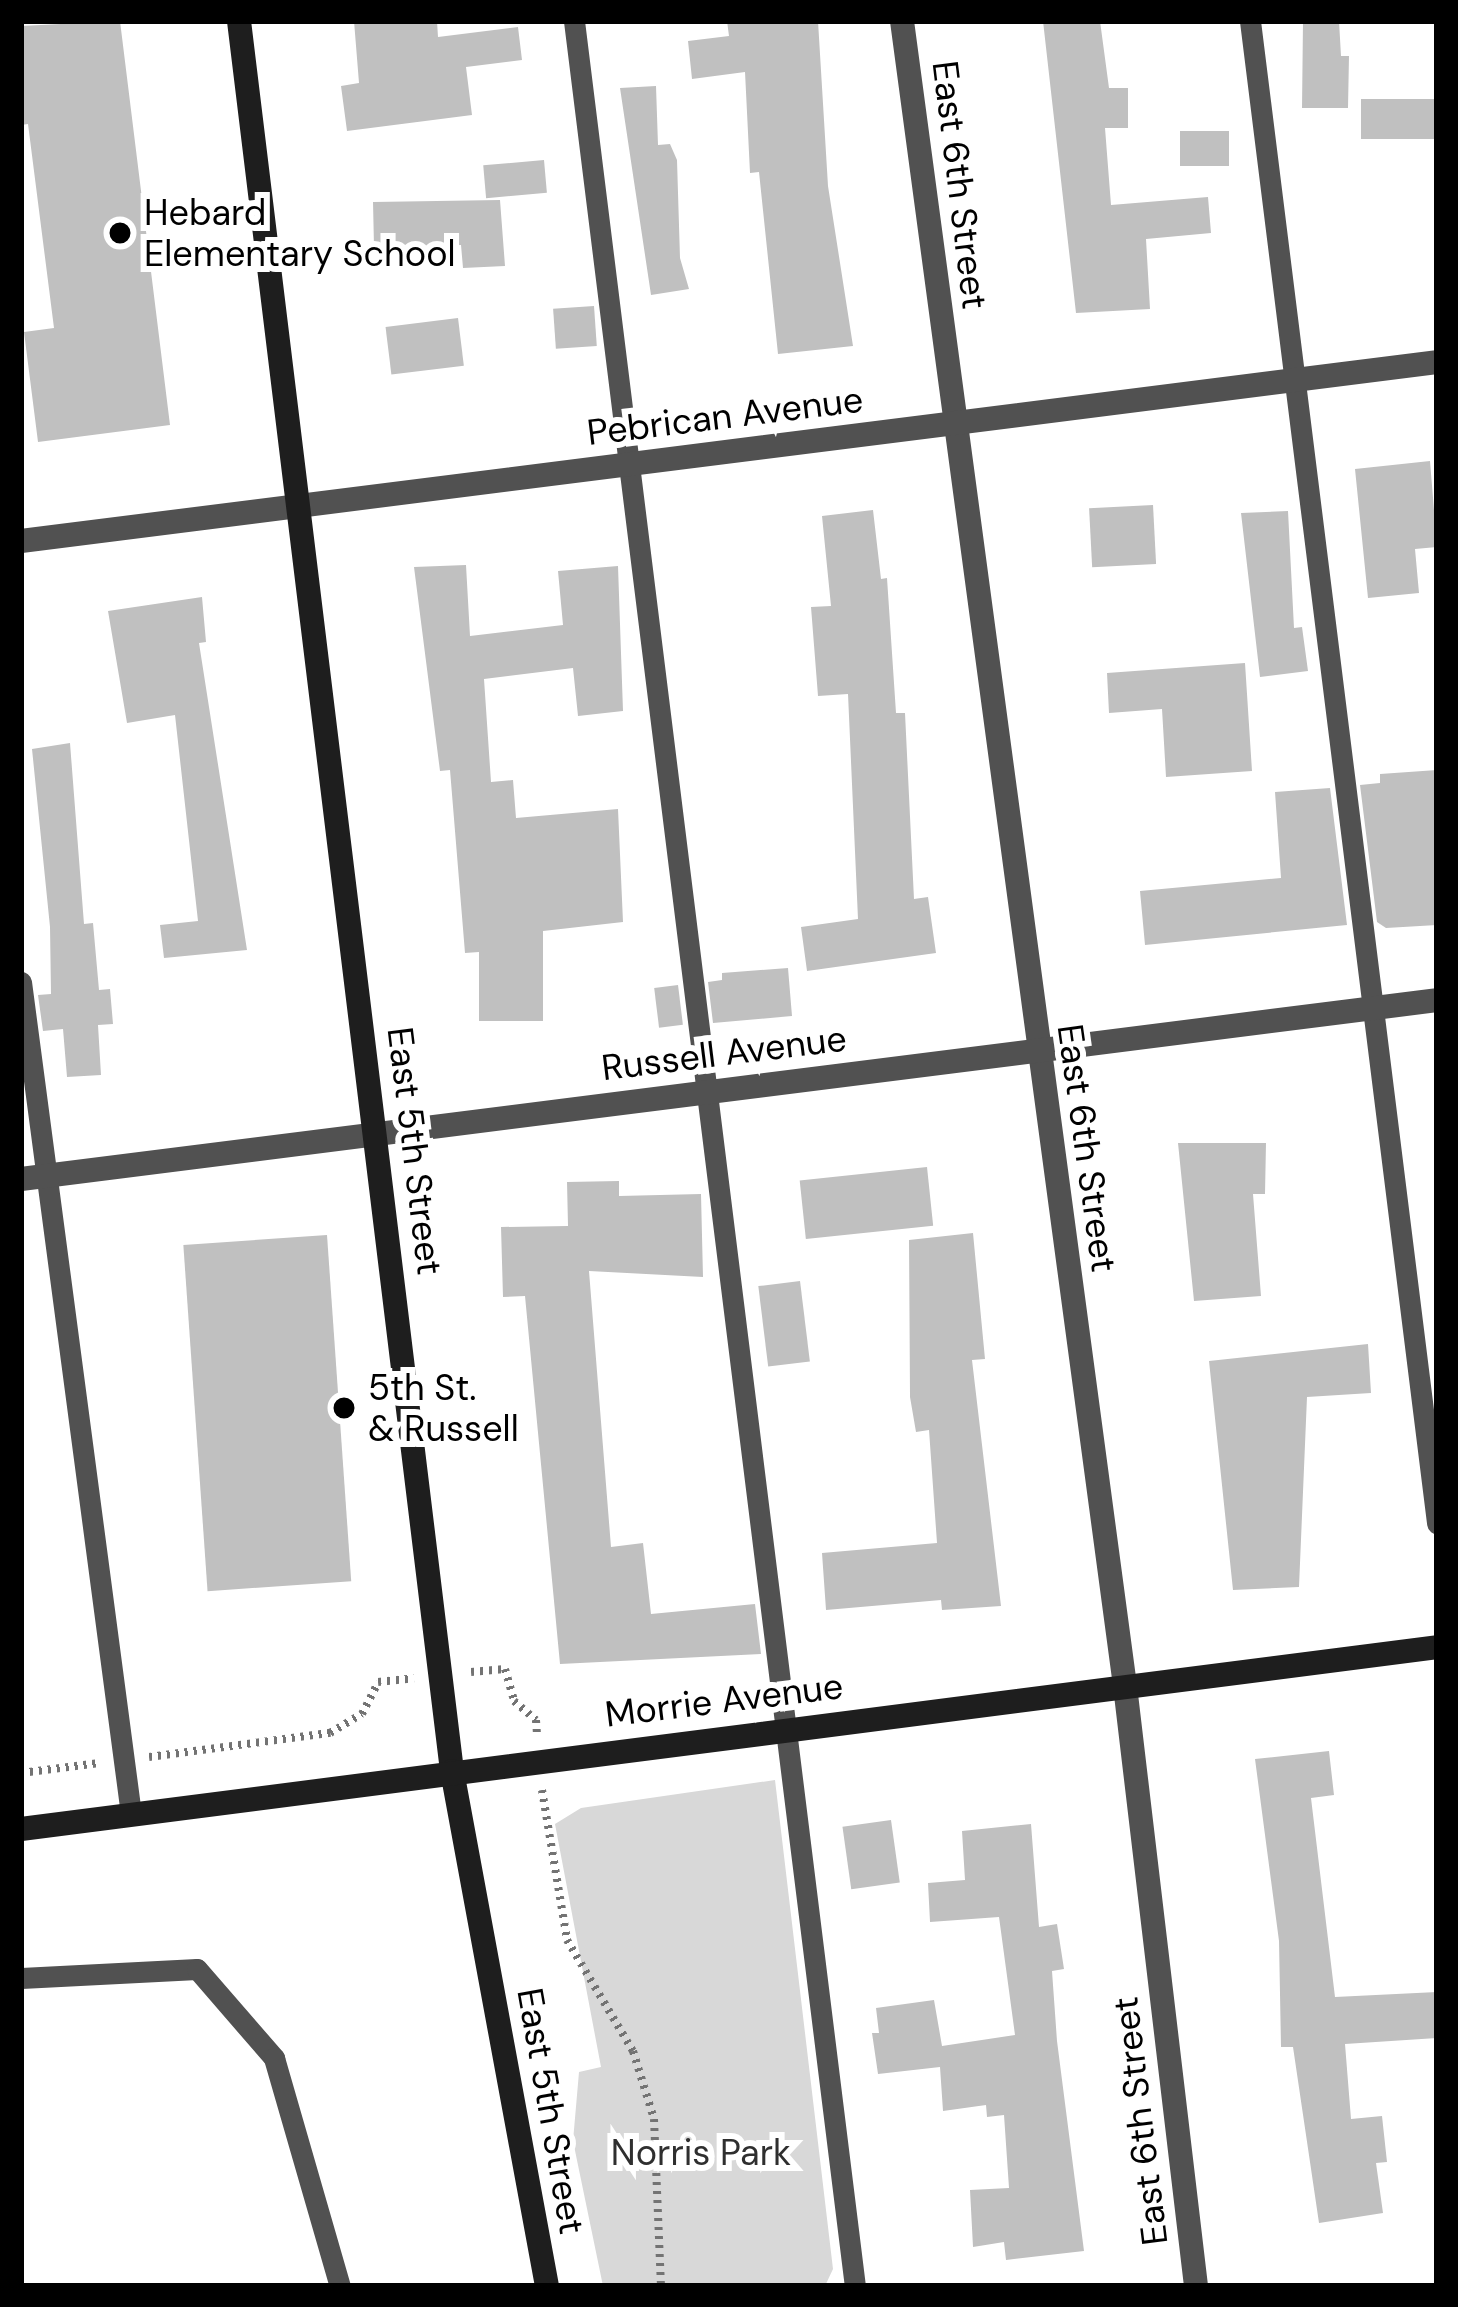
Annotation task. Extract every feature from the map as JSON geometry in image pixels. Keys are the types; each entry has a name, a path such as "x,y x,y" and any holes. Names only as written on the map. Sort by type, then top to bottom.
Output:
{"street":[{"name":"East 5th Street","path":"239,21 452,1771 547,2286"},
{"name":"East 6th Street","path":"902,21 1125,1686 1196,2286"},
{"name":"Pebrican Avenue","path":"21,541 1437,362"},
{"name":"Russell Avenue","path":"34,1177 1437,1000"},
{"name":"Morrie Avenue","path":"21,1829 1437,1647"}],"lane":[{"path":"574,21 855,2286"},
{"path":"1250,21 1437,1522"},
{"path":"21,982 34,1177 131,1814"},
{"path":"21,1978 197,1969 274,2058 340,2286"}],"path":[{"path":"21,1773 330,1732 362,1714 378,1682 505,1669 514,1701 536,1720 544,1839 567,1940 634,2051 654,2119 661,2286"}],"green space":[{"name":"Norris Park","path":"775,1780 833,2269 825,2286 603,2286 573,2141 579,2072 601,2067 555,1824 581,1808"}],"building":[{"path":"120,21 170,425 38,442 24,332 54,328 28,124 21,125 21,26"},
{"path":"354,21 437,21 438,37 518,27 522,60 466,67 472,115 347,131 341,86 359,83"},
{"path":"727,21 818,21 828,186 853,346 778,354 759,172 750,173 745,72 692,79 688,41 729,36"},
{"path":"1043,21 1100,21 1109,88 1128,88 1128,128 1105,128 1111,205 1208,197 1211,233 1146,239 1150,309 1076,313"},
{"path":"1303,21 1339,21 1341,56 1349,56 1348,108 1302,108"},
{"path":"656,86 658,145 670,144 677,160 680,258 689,289 651,295 620,88"},
{"path":"1361,99 1437,99 1437,139 1361,139"},
{"path":"1180,131 1229,131 1229,166 1180,166"},
{"path":"544,160 547,193 486,198 483,165"},
{"path":"500,200 505,266 463,268 461,245 374,247 373,202"},
{"path":"594,306 597,346 556,349 553,309"},
{"path":"458,318 464,366 391,375 386,327"},
{"path":"1430,461 1437,547 1415,549 1419,593 1368,598 1355,469"},
{"path":"1153,505 1156,564 1092,567 1089,508"},
{"path":"873,510 881,579 887,578 896,713 905,713 914,899 928,897 936,953 807,971 801,927 858,919 848,694 818,696 811,607 831,606 822,516"},
{"path":"1288,511 1294,628 1302,627 1308,671 1260,677 1241,513"},
{"path":"466,565 470,636 563,625 558,571 618,566 623,711 578,716 573,668 484,679 491,782 513,780 516,818 618,809 623,922 543,931 543,1021 479,1021 479,952 465,953 450,770 440,771 414,567"},
{"path":"202,597 206,642 199,643 247,950 164,958 160,925 198,921 175,715 127,723 108,611"},
{"path":"1245,663 1252,771 1166,777 1162,709 1109,713 1107,673"},
{"path":"70,743 84,924 93,923 99,990 110,989 113,1024 98,1025 101,1075 67,1077 63,1029 43,1031 38,995 51,994 50,927 32,749"},
{"path":"1437,770 1437,925 1386,928 1377,922 1360,785 1380,783 1380,774"},
{"path":"1330,788 1347,925 1145,945 1140,891 1281,878 1275,792"},
{"path":"788,968 792,1016 713,1023 708,982 722,980 722,973"},
{"path":"678,985 683,1025 659,1028 654,988"},
{"path":"1178,1143 1266,1143 1265,1194 1253,1194 1261,1296 1194,1301"},
{"path":"927,1167 933,1226 806,1239 800,1180"},
{"path":"619,1181 619,1196 701,1194 703,1277 589,1271 611,1547 643,1543 651,1614 755,1604 761,1654 560,1664 525,1296 503,1297 501,1227 568,1226 567,1182"},
{"path":"973,1233 985,1359 972,1360 1001,1606 942,1610 941,1600 826,1610 822,1553 937,1543 929,1430 916,1432 910,1397 909,1240"},
{"path":"327,1235 351,1581 208,1591 183,1245"},
{"path":"800,1281 810,1361 768,1367 758,1286"},
{"path":"1368,1344 1371,1393 1307,1397 1299,1587 1233,1590 1209,1361"},
{"path":"1329,1751 1334,1795 1311,1798 1335,1997 1437,1992 1437,2038 1345,2044 1351,2119 1382,2116 1387,2162 1376,2163 1383,2213 1319,2223 1293,2047 1281,2047 1279,1941 1255,1759"},
{"path":"891,1820 900,1882 851,1889 842,1827"},
{"path":"1031,1824 1039,1927 1057,1924 1064,1969 1052,1971 1084,2251 1006,2260 1004,2242 973,2247 970,2190 1009,2188 1004,2115 987,2117 986,2105 943,2111 940,2067 878,2074 872,2033 879,2033 876,2008 934,2000 942,2046 1015,2035 999,1917 930,1922 928,1883 965,1880 962,1831"}],"place":[{"name":"Hebard Elementary School","path":"120,233"},
{"name":"5th St. & Russell","path":"344,1408"}]}
